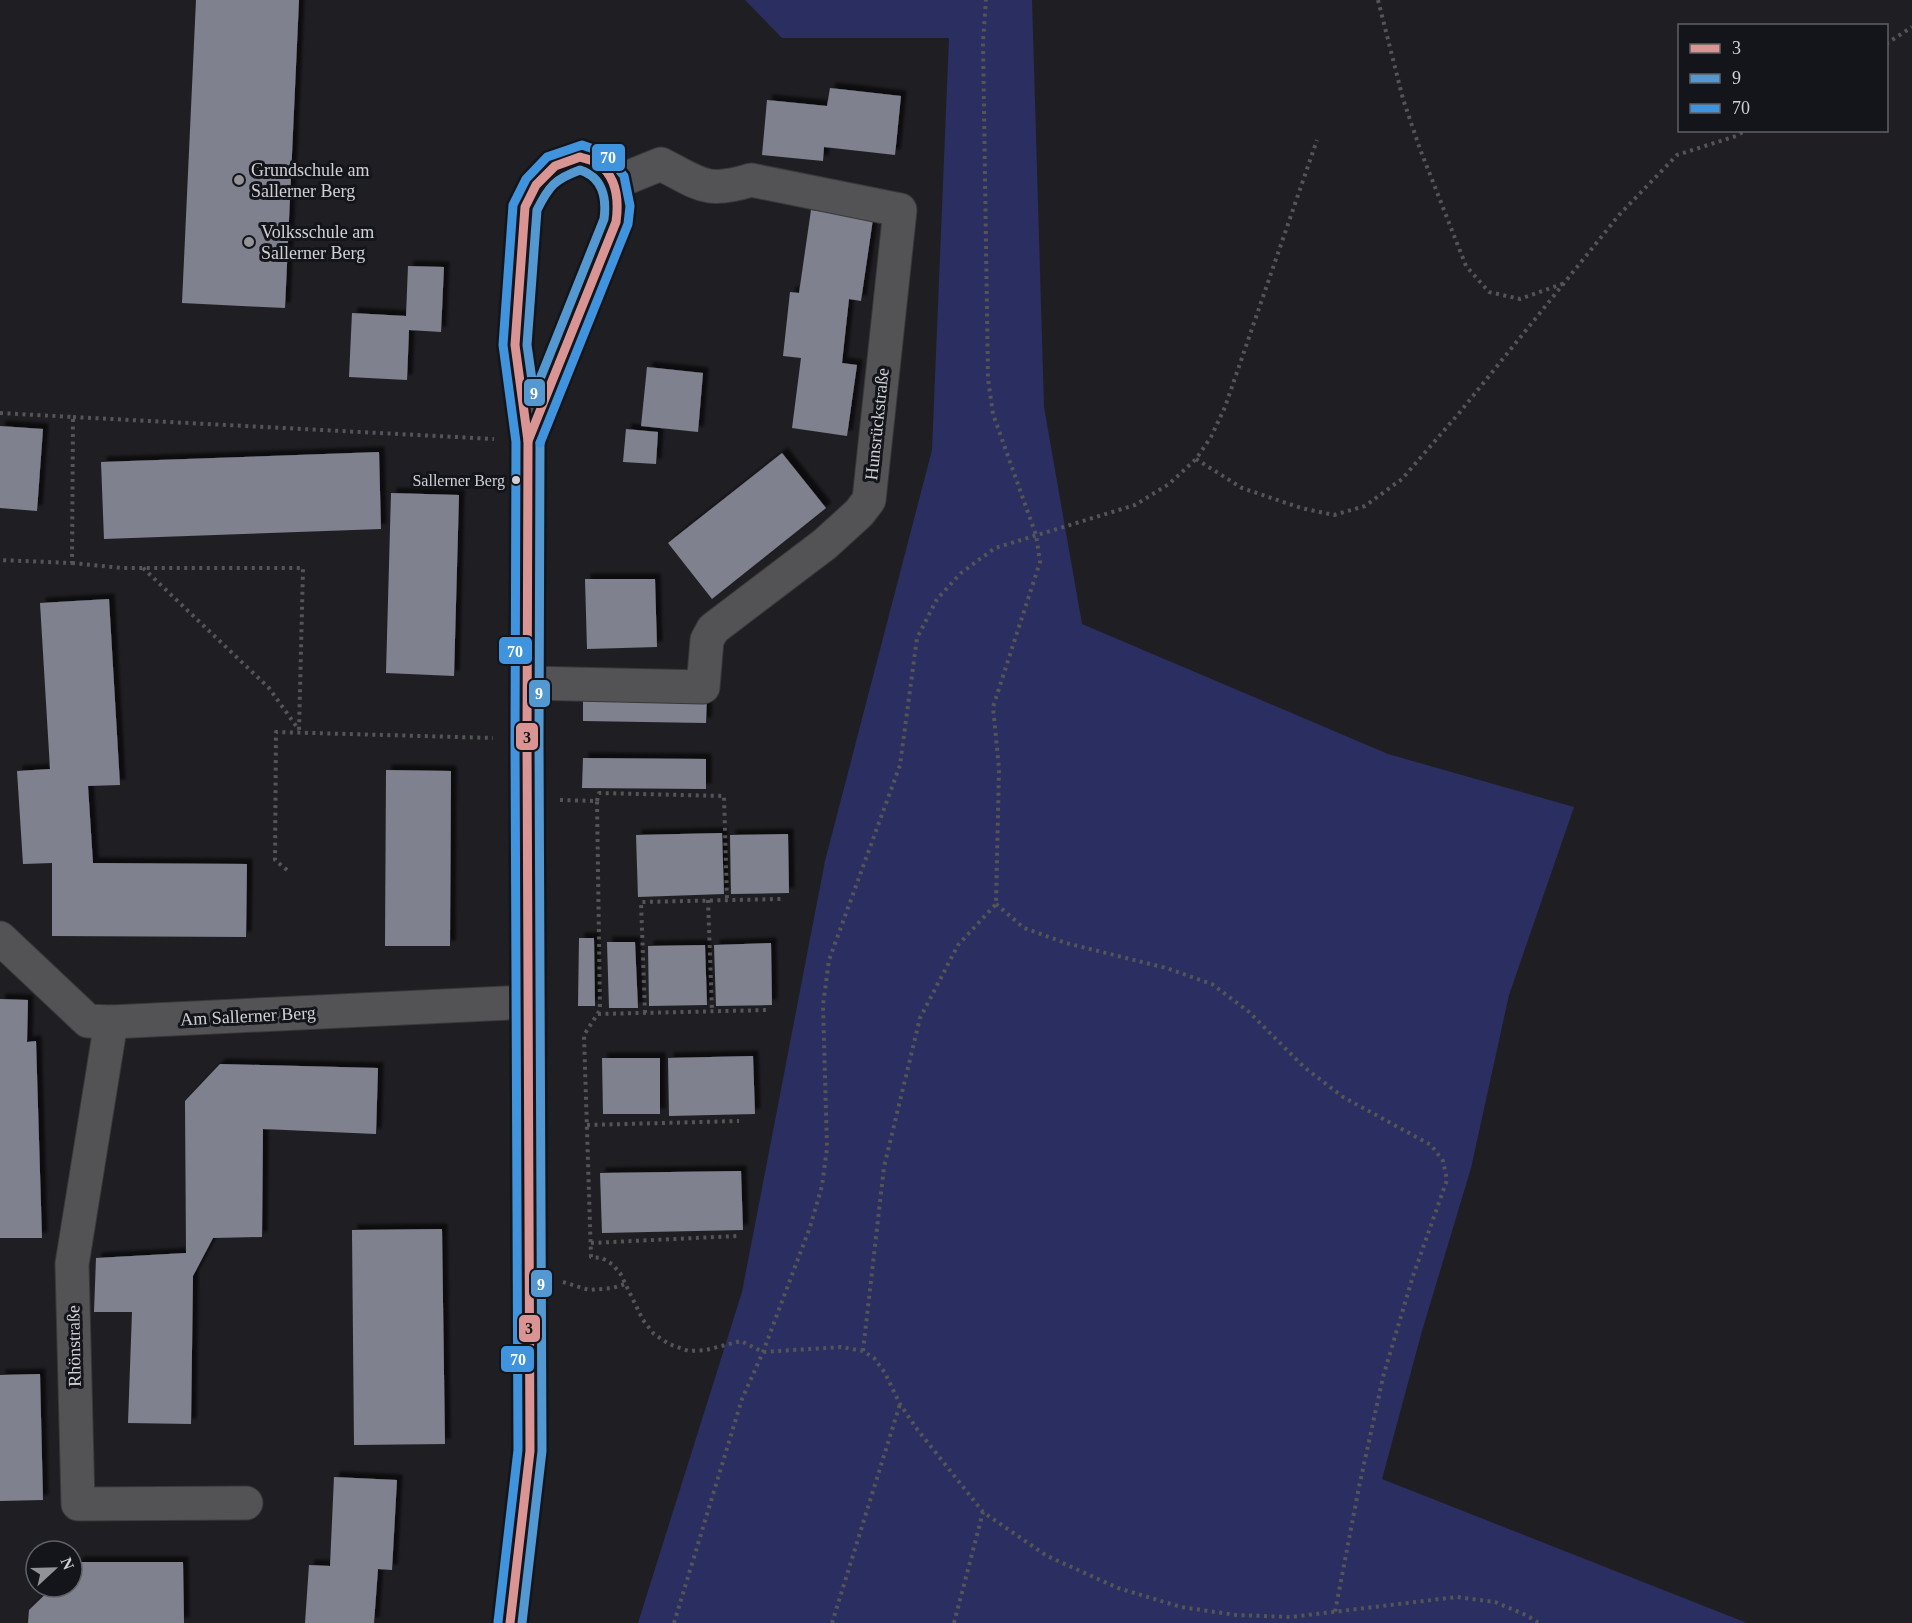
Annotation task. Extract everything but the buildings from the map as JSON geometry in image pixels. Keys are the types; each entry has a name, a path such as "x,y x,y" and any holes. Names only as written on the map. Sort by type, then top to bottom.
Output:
{"street":[{"path":"510,1623 530,1451 526,740 528,441 514,345 525,207 536,185 555,166 580,157 598,162 614,183 618,207 616,222 528,441"},
{"name":"Hunsrückstraße","path":"527,683 703,687 707,640 713,629 825,544 859,513 869,500 900,210 751,180 729,187 706,188 661,164 614,183"},
{"name":"Am Sallerner Berg","path":"0,938 88,1021 111,1022 528,1002"},
{"name":"Rhönstraße","path":"111,1022 72,1264 78,1504 246,1503"}],"path":[{"path":"863,1351 884,1167 920,1018 958,945 996,904 999,769 993,707 1040,562 1036,535 993,414 988,379 983,40 986,0"},
{"path":"1378,0 1403,99 1466,266 1488,292 1520,298 1566,282"},
{"path":"1888,43 1912,27"},
{"path":"1196,459 1242,488 1301,508 1334,515 1365,506 1402,479 1566,282 1619,214 1677,155 1743,132"},
{"path":"674,1623 742,1399 763,1352 810,1227 822,1186 827,1148 823,1005 829,960 900,765 917,638 937,599 961,573 995,548 1135,506 1169,484 1196,459 1211,437 1225,406 1317,140"},
{"path":"0,414 528,441"},
{"path":"72,563 73,417"},
{"path":"0,560 122,568 303,567 299,731"},
{"path":"143,568 269,688 299,731"},
{"path":"287,870 275,860 276,732 526,740"},
{"path":"727,900 724,796 599,793 597,801 600,1010 584,1035 591,1257 602,1258 612,1264 643,1320 654,1334 669,1344 689,1351 706,1350 741,1341 763,1352 841,1347 863,1351 874,1358 917,1429 983,1512 1047,1556 1118,1588 1181,1607 1236,1615 1291,1617 1457,1597 1495,1602 1539,1623"},
{"path":"527,799 597,801"},
{"path":"645,1013 641,902 783,899"},
{"path":"708,900 712,1011"},
{"path":"996,904 1024,928 1066,943 1166,968 1212,984 1249,1012 1304,1067 1343,1097 1431,1145 1443,1161 1447,1180 1413,1276 1383,1377 1335,1612"},
{"path":"597,1014 768,1010"},
{"path":"587,1125 739,1121"},
{"path":"591,1243 737,1236"},
{"path":"529,1281 567,1282 589,1290 613,1288 625,1284"},
{"path":"832,1623 900,1404"},
{"path":"954,1623 983,1512"}],"shaded area":[{"path":"745,0 1032,0 1044,407 1082,624 1388,754 1574,807 1509,995 1471,1168 1422,1331 1382,1479 1747,1623 638,1623 742,1292 825,861 932,450 949,38 782,38"}],"transit line":[{"name":"70","path":"498,1622 518,1450 516,442 503,345 513,205 526,179 547,157 582,145 605,153 624,176 630,206 628,224 540,443"},
{"name":"3","path":"580,157 597,163 610,176 617,198 616,222 528,441 515,345 525,207 536,185 555,166 580,157"},
{"name":"9","path":"580,170 593,178 601,189 605,203 604,219 534,394 527,345 537,210 554,184 580,170"},
{"name":"3","path":"510,1623 530,1451 528,441"},
{"name":"9","path":"522,1623 542,1451 540,443"}],"place":[{"name":"Grundschule am Sallerner Berg","path":"239,180"},
{"name":"Volksschule am Sallerner Berg","path":"249,242"},
{"name":"Sallerner Berg","path":"516,480"}]}
